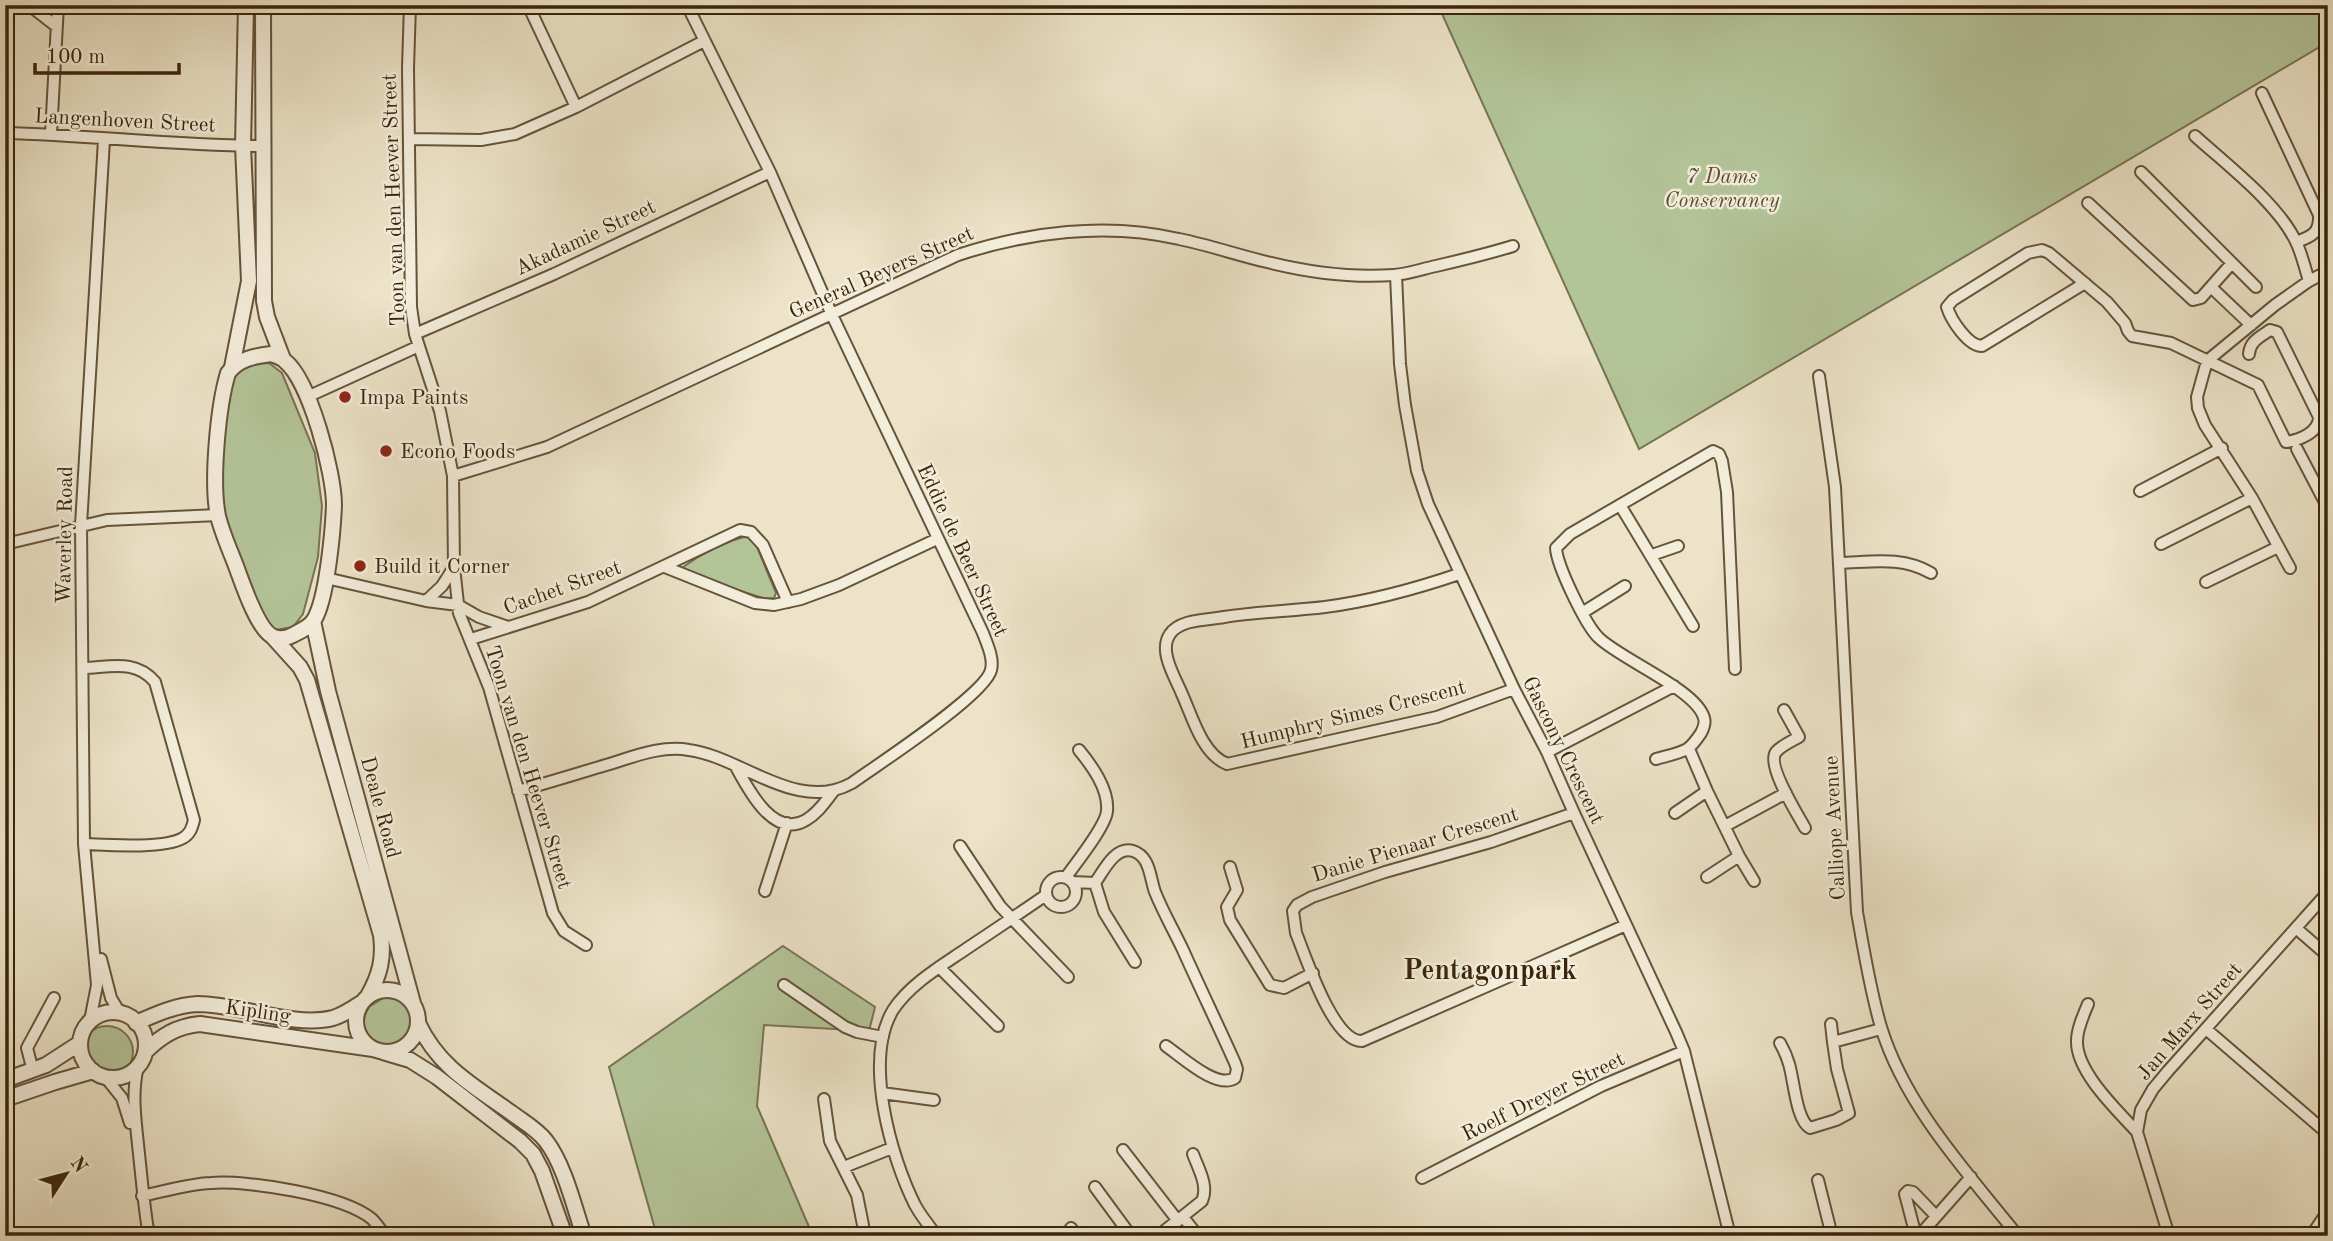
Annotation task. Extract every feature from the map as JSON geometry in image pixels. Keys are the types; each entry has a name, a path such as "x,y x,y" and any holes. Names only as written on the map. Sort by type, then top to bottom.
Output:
{"street":[{"path":"29,5 56,26"},
{"path":"51,134 58,5"},
{"name":"Deale Road","path":"246,5 243,146 249,281 232,367 226,382 217,442 215,477 218,515 249,600 264,628 300,667 307,680 381,935 384,955 376,983 365,1000"},
{"name":"Deale Road","path":"263,5 264,301 267,317 283,359 296,375 307,397 324,443 334,504 326,578 313,621 328,691 413,1003"},
{"name":"Toon van den Heever Street","path":"410,5 411,307 415,334 440,411 453,476 454,566 459,613 489,687 553,913 564,931 586,945"},
{"path":"528,5 576,107"},
{"name":"Eddie de Beer Street","path":"687,5 770,172 832,315 983,633 991,658 991,671 979,688 852,783 833,792"},
{"path":"409,139 496,139 515,134 576,107 704,41"},
{"path":"2262,93 2319,215 2315,234 2296,242"},
{"name":"Langenhoven Street","path":"5,133 263,146"},
{"path":"2195,136 2260,195 2279,217 2296,242 2309,281"},
{"name":"Waverley Road","path":"90,1021 97,985 84,844 81,525 104,140"},
{"name":"Akadamie Street","path":"415,334 554,274 770,172"},
{"path":"2141,172 2256,287"},
{"path":"2088,203 2188,297 2198,300 2232,263"},
{"name":"General Beyers Street","path":"453,476 547,447 958,255 1003,241 1105,231 1177,238 1265,262 1307,270 1396,275 1477,258 1513,246"},
{"path":"2085,283 1982,346 1973,344 1949,314 1947,307 1963,293 2020,257 2035,250 2042,250 2085,283 2119,315 2132,336 2171,344 2258,385 2286,442 2316,429 2320,423 2319,418 2277,332 2270,330 2253,342 2249,347 2249,354"},
{"path":"2290,568 2252,498 2206,425 2198,408 2197,397 2207,361 2309,281 2328,271"},
{"name":"Gascony Crescent","path":"1396,275 1400,364 1410,439 1428,504 1514,689 1547,752 1684,1051 1730,1236"},
{"path":"2211,287 2251,325"},
{"path":"307,397 419,346"},
{"path":"232,367 253,356 271,354 283,359"},
{"name":"Calliope Avenue","path":"1819,376 1835,487 1857,912 1869,981 1881,1029 1912,1096 2018,1236"},
{"path":"2140,491 2221,448"},
{"path":"2297,449 2328,508"},
{"path":"1656,759 1689,749 1702,732 1704,717 1698,707 1674,686 1600,640 1582,613 1556,548 1570,534 1713,451 1719,454 1727,492 1735,669"},
{"path":"2161,544 2252,498"},
{"path":"1620,505 1693,626"},
{"path":"5,544 107,520 218,515"},
{"name":"Cachet Street","path":"471,639 588,602 724,537 746,530 755,535 763,545 788,602"},
{"path":"665,567 755,603 774,605 839,585 937,539"},
{"path":"1652,555 1678,546"},
{"path":"2206,582 2278,547"},
{"path":"1840,563 1898,561 1917,565 1931,573"},
{"path":"426,601 442,586 454,566"},
{"name":"Humphry Simes Crescent","path":"1459,573 1397,594 1327,606 1235,615 1184,624 1173,629 1166,640 1168,660 1208,749 1227,764 1437,717 1514,689"},
{"path":"326,578 426,601 458,605 479,617 508,627"},
{"path":"1582,613 1625,586"},
{"path":"272,636 284,638 313,621"},
{"path":"83,668 138,667 155,682 194,820 189,833 172,842 140,845 84,844"},
{"path":"1547,752 1674,686"},
{"path":"1784,710 1806,747"},
{"path":"1799,737 1774,755 1777,773 1805,828"},
{"path":"518,791 663,749 691,750 786,786 833,792"},
{"path":"1689,749 1739,856 1754,881"},
{"path":"1070,880 1107,811 1093,767 1079,750"},
{"path":"735,765 760,806 775,819 787,823 795,824 807,820 833,792"},
{"path":"1675,813 1707,791"},
{"path":"1725,826 1786,793"},
{"name":"Danie Pienaar Crescent","path":"1574,813 1302,901 1293,911 1293,918 1312,973 1341,1030 1349,1038 1362,1041 1626,925"},
{"path":"765,891 787,823"},
{"path":"960,846 1000,906 1068,976"},
{"path":"1095,883 1115,855 1122,851 1138,853 1146,861 1155,891 1235,1063 1235,1078 1227,1082 1216,1080 1166,1046"},
{"path":"1707,877 1739,856"},
{"path":"1230,867 1237,890 1227,907 1230,920 1270,985 1284,988 1312,973"},
{"path":"1070,880 1077,895 1070,905 1059,908 1049,901 1046,895 1046,889 1054,879 1070,880 1095,883"},
{"path":"1095,883 1104,912 1135,962"},
{"name":"Jan Marx Street","path":"2137,1132 2141,1110 2153,1089 2328,892"},
{"path":"937,1236 917,1208 892,1148 881,1093 883,1037 893,1010 909,992 939,967 1046,895"},
{"path":"2297,929 2328,957"},
{"name":"Waverley Road","path":"93,930 111,998 120,1013"},
{"path":"939,967 998,1026"},
{"path":"784,985 845,1027 883,1037"},
{"path":"378,1051 394,1053 411,1042 416,1033 418,1023 413,1003 397,991 387,990 365,1000 357,1013 356,1024 365,1043 378,1051 410,1060 520,1141 533,1154 542,1171 565,1236"},
{"path":"33,1070 27,1048 54,998"},
{"name":"Kipling","path":"136,1023 184,1005 209,1005 325,1020 345,1013 365,1000"},
{"path":"2088,1004 2079,1027 2079,1057 2104,1095 2137,1132 2169,1236"},
{"path":"139,1153 122,1098 83,1059 80,1042 85,1027 104,1013 120,1013 136,1023 145,1041 145,1052 138,1066 133,1092 139,1153 142,1196 149,1236"},
{"path":"418,1023 427,1041 450,1068 531,1126 546,1140 557,1159 584,1236"},
{"name":"Kipling","path":"145,1052 165,1034 178,1028 200,1024 378,1051"},
{"path":"1780,1043 1789,1063 1803,1121 1810,1128 1836,1121 1849,1113 1837,1069 1831,1024"},
{"path":"1833,1042 1881,1029"},
{"path":"2206,1029 2328,1134"},
{"path":"5,1080 63,1056 80,1042"},
{"name":"Roelf Dreyer Street","path":"1422,1178 1601,1086 1684,1051"},
{"path":"5,1099 55,1082 99,1074 124,1076 138,1066"},
{"path":"881,1093 934,1100"},
{"path":"824,1098 830,1141 858,1195 863,1225"},
{"path":"844,1167 892,1148"},
{"path":"1123,1150 1180,1219 1198,1236"},
{"path":"1158,1236 1202,1200 1205,1194 1205,1186 1193,1154"},
{"path":"1918,1236 1971,1177"},
{"path":"1818,1180 1832,1236"},
{"path":"142,1196 211,1182 308,1194 339,1203 372,1219 386,1236"},
{"path":"1095,1187 1132,1236"},
{"path":"1918,1236 1905,1194 1913,1192 1936,1215"},
{"path":"2311,1236 2328,1211"}],"green space":[{"name":"7 Dams Conservancy","path":"1438,5 2328,5 2328,42 1639,449"},
{"path":"269,363 282,373 315,453 322,506 318,557 303,614 293,627 275,630 258,619 217,494 227,388 236,372 253,364"},
{"path":"747,536 755,542 776,593 774,598 766,599 684,573 683,567 697,558"},
{"path":"783,946 875,1007 869,1031 764,1025 757,1106 813,1236 657,1236 609,1067"},
{"path":"383,998 403,1003 413,1020 409,1037 394,1049 378,1044 364,1030 365,1015 369,1007"},
{"path":"107,1026 126,1033 133,1052 126,1071 107,1078 88,1071 81,1052 88,1033"}],"place":[{"name":"Impa Paints","path":"345,397"},
{"name":"Econo Foods","path":"386,451"},
{"name":"Build it Corner","path":"360,566"}],"district":[{"name":"Pentagonpark","path":"1490,969"}]}
